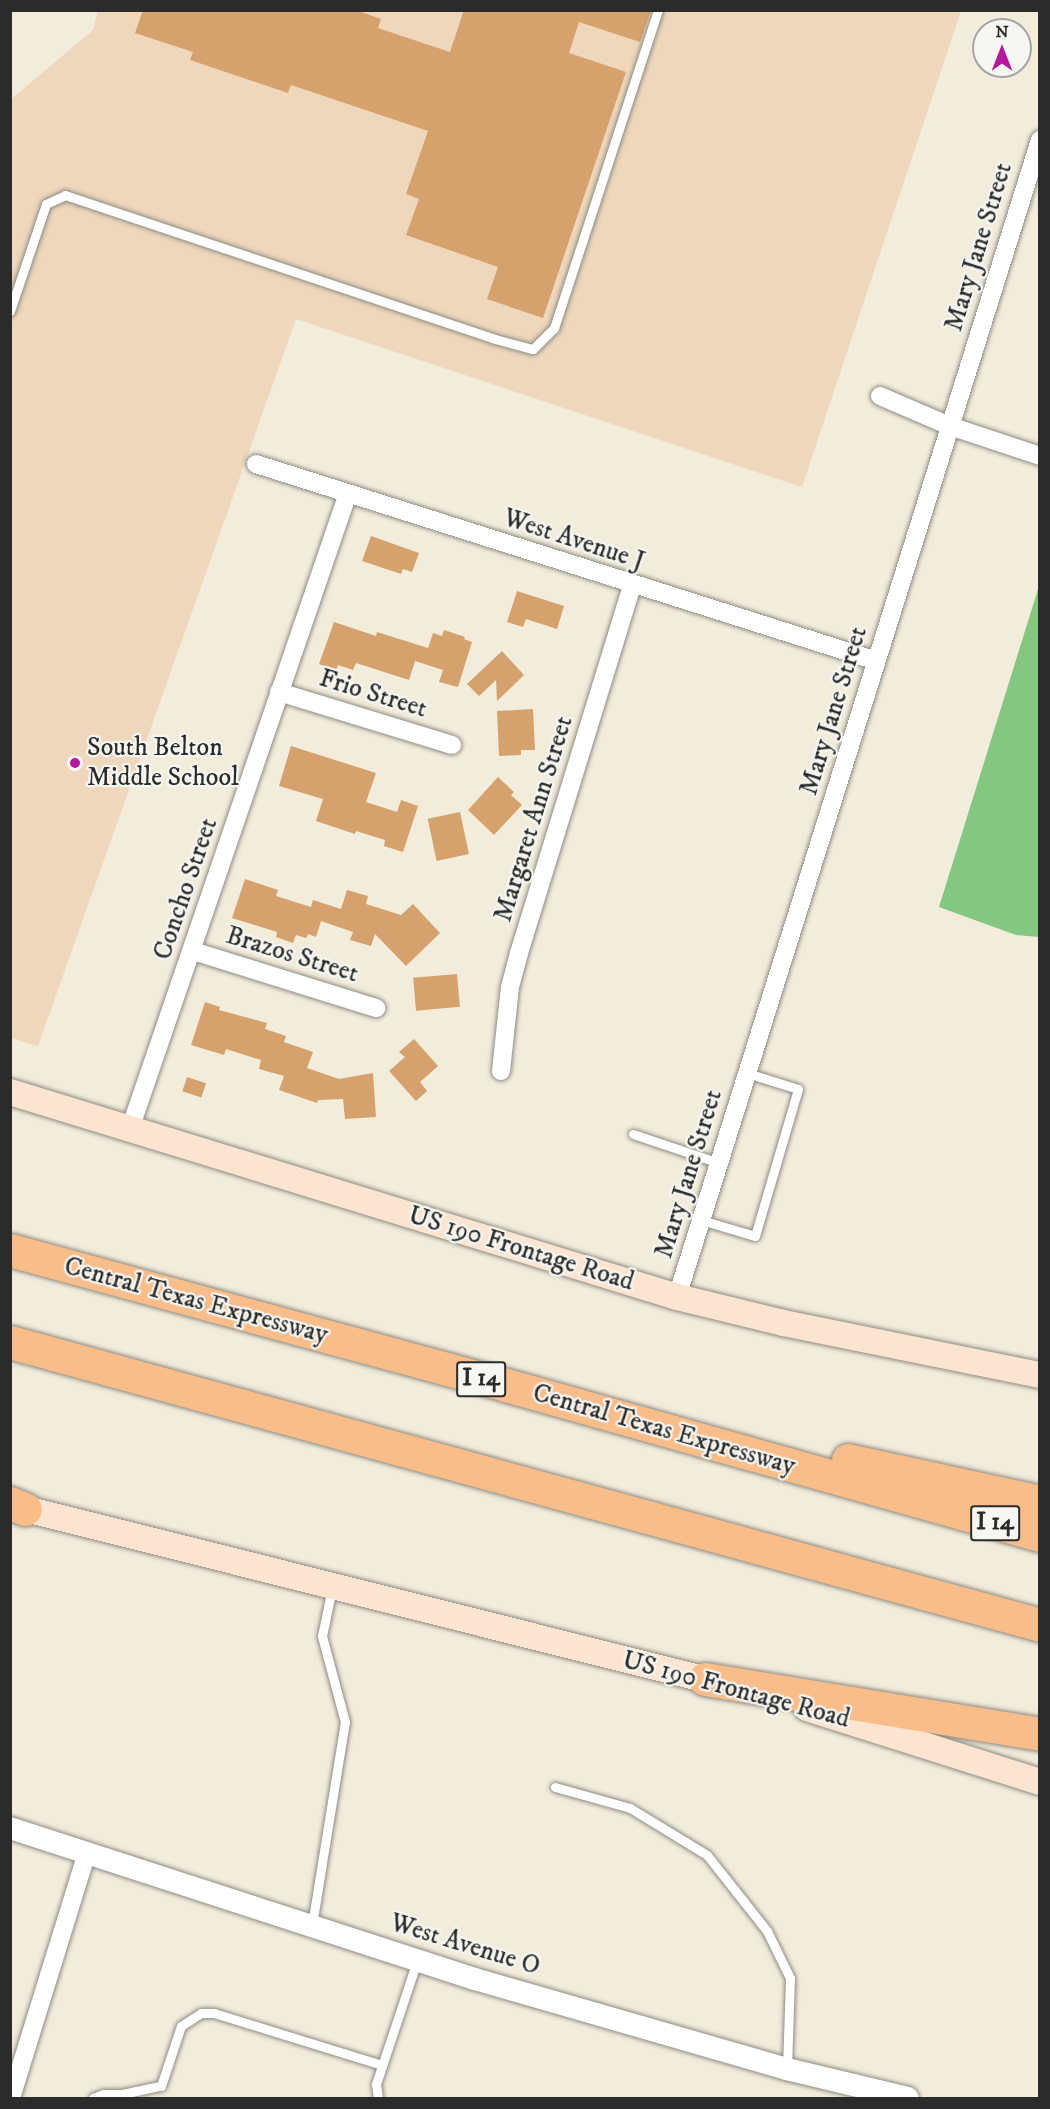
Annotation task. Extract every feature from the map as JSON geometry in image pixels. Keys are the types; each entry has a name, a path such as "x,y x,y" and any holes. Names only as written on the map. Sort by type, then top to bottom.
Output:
{"highway":[{"name":"Central Texas Expressway","path":"10,1250 506,1385 1040,1536"},
{"path":"10,1342 1040,1625"},
{"path":"506,1385 1040,1502"},
{"path":"705,1679 1040,1734"}],"main road":[{"name":"US 190 Frontage Road","path":"10,1092 677,1296 784,1323 1040,1375"},
{"name":"US 190 Frontage Road","path":"16,1506 784,1700 1040,1782"}],"street":[{"name":"Mary Jane Street","path":"677,1296 1040,140"},
{"path":"880,396 950,426 1040,456"},
{"name":"West Avenue J","path":"256,464 632,586 877,661"},
{"name":"Concho Street","path":"130,1130 348,493"},
{"name":"Margaret Ann Street","path":"501,1071 510,987 519,953 632,586"},
{"name":"Frio Street","path":"279,692 452,745"},
{"name":"Brazos Street","path":"193,951 376,1008"},
{"name":"West Avenue O","path":"10,1828 417,1960 788,2069 908,2098"},
{"path":"11,2098 87,1853"}],"lane":[{"path":"10,311 46,204 65,195 495,339 533,349 554,328 658,10"},
{"path":"701,1220 755,1236 798,1089 747,1073"},
{"path":"633,1134 719,1163"},
{"path":"312,1926 345,1722 322,1636 333,1586"},
{"path":"555,1787 630,1808 707,1855 767,1930 790,1978 788,2069"},
{"path":"378,2098 376,2084 417,1960"},
{"path":"93,2098 103,2094 122,2094 161,2086 181,2026 201,2013 214,2013 382,2065"}],"shaded area":[{"name":"South Belton Middle School","path":"98,11 961,11 802,487 296,319 38,1046 10,1038 10,100 93,30"}],"green space":[{"path":"1039,586 1040,937 1016,935 939,907"}],"building":[{"path":"143,10 356,10 381,19 378,28 450,52 464,10 651,10 640,42 579,22 569,53 626,72 543,318 487,299 498,267 406,235 419,199 406,194 428,131 291,85 288,93 190,60 193,52 135,33"},
{"path":"371,536 419,553 412,572 403,569 401,574 362,561"},
{"path":"517,591 564,606 557,629 526,619 523,627 507,622"},
{"path":"334,622 376,636 377,632 428,648 433,633 442,636 444,630 465,637 464,639 472,642 458,687 439,682 443,670 415,661 409,680 356,663 353,670 338,665 336,670 319,664"},
{"path":"502,651 524,675 497,701 496,680 479,696 467,684"},
{"path":"533,709 535,750 521,750 521,755 499,756 497,711"},
{"path":"291,746 376,773 366,802 397,812 401,800 418,806 403,852 384,846 385,840 356,831 355,834 316,821 323,799 279,786"},
{"path":"498,777 514,792 511,795 522,805 494,835 468,810"},
{"path":"460,812 469,854 437,861 428,819"},
{"path":"245,879 278,890 276,896 311,907 313,900 341,909 347,890 368,896 366,904 401,915 413,904 440,933 406,966 375,934 371,946 350,940 353,932 321,921 316,937 308,934 306,938 296,935 293,943 276,937 277,932 232,918"},
{"path":"457,974 460,1007 416,1011 413,978"},
{"path":"205,1002 220,1007 219,1010 267,1023 265,1029 286,1036 284,1042 313,1052 307,1068 339,1079 373,1073 376,1117 345,1119 343,1099 318,1100 317,1103 279,1090 284,1076 259,1069 261,1060 226,1049 224,1055 191,1045"},
{"path":"414,1039 438,1066 420,1082 427,1091 416,1101 389,1071 405,1057 399,1052"},
{"path":"187,1077 206,1083 201,1097 182,1091"}],"place":[{"name":"South Belton Middle School","path":"75,763"}]}
